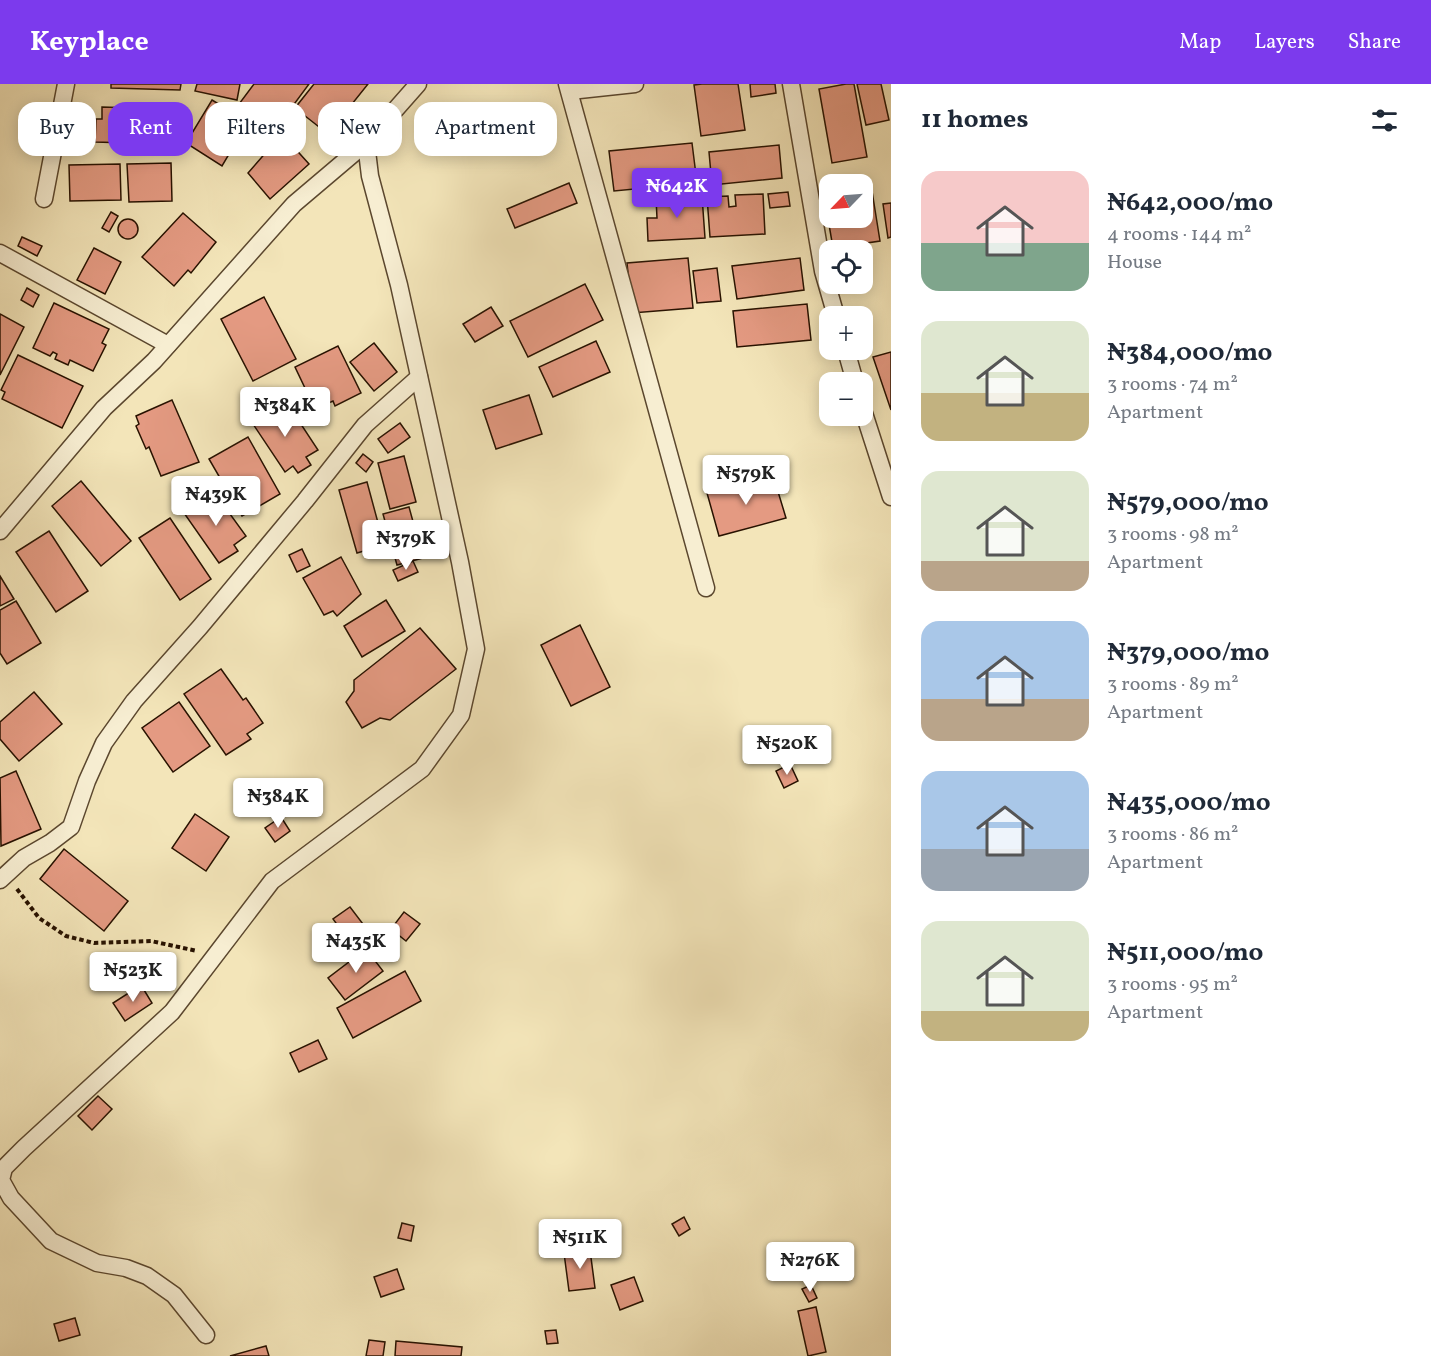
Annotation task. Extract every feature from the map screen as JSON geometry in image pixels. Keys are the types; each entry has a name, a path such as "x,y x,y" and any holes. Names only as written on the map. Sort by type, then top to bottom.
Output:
{"street":[{"path":"44,199 66,84"},
{"path":"402,102 418,84"},
{"path":"635,84 568,88 706,588"},
{"path":"791,84 823,271 833,306"},
{"path":"0,531 104,408 168,345 294,204 351,156"},
{"path":"206,1335 174,1295 147,1276 126,1268 97,1263 51,1241 11,1198 1,1180 4,1168 24,1148 172,1012 272,881 422,769 461,715 476,649 460,562 399,285 370,176 368,156"},
{"path":"0,253 168,345"},
{"path":"3,877 24,858 71,827 87,781 104,743 134,701 283,528 365,425 419,377"},
{"path":"868,426 891,497"}],"path":[{"path":"3,877 39,918 66,936 94,943 152,941 216,955"}],"building":[{"path":"111,84 181,84 180,90 111,88"},
{"path":"197,84 240,84 237,100 195,91"},
{"path":"254,84 309,84 296,102 240,102"},
{"path":"314,84 368,84 354,102 318,102 318,126 306,117 306,102 300,102"},
{"path":"738,84 745,130 701,136 694,85"},
{"path":"750,84 775,84 776,93 751,97"},
{"path":"854,84 867,157 832,163 819,89"},
{"path":"857,84 881,84 889,120 866,125"},
{"path":"102,107 108,107 108,142 96,142 96,119 102,119"},
{"path":"205,112 205,155 193,147 193,131"},
{"path":"692,143 697,183 614,191 609,151"},
{"path":"779,145 782,178 712,185 709,152"},
{"path":"206,156 228,156 222,166"},
{"path":"263,156 302,156 309,164 270,199 248,173"},
{"path":"171,163 172,201 129,202 127,164"},
{"path":"120,164 121,200 70,201 69,165"},
{"path":"569,183 577,203 515,228 507,209"},
{"path":"788,192 790,206 770,208 768,194"},
{"path":"763,194 765,234 710,237 707,197 728,196 729,207 736,206 735,195"},
{"path":"702,196 705,238 648,241 647,218 657,218 656,198"},
{"path":"873,197 880,241 832,240 830,228 873,228"},
{"path":"891,203 891,237 888,238 883,204"},
{"path":"111,212 118,216 109,232 102,228"},
{"path":"183,213 216,242 191,273 188,270 174,286 142,257"},
{"path":"128,219 135,222 138,229 135,236 128,239 121,236 118,229 121,222"},
{"path":"22,237 42,246 37,256 18,246"},
{"path":"94,248 121,262 105,294 77,280"},
{"path":"688,258 693,308 632,313 627,263"},
{"path":"800,258 804,290 737,299 732,266"},
{"path":"717,268 721,301 697,303 693,271"},
{"path":"585,284 603,320 528,357 510,321"},
{"path":"27,288 39,295 33,307 21,300"},
{"path":"264,297 296,359 253,381 221,319"},
{"path":"54,303 109,329 102,343 106,345 93,371 70,360 68,365 55,359 57,354 53,352 50,356 33,348"},
{"path":"807,304 811,340 737,347 733,311"},
{"path":"491,307 503,326 475,342 463,324"},
{"path":"0,314 24,327 0,375"},
{"path":"596,341 610,372 553,397 539,367"},
{"path":"374,343 397,372 374,391 350,362"},
{"path":"338,346 361,393 335,406 333,401 315,409 295,367"},
{"path":"891,352 891,410 873,357"},
{"path":"18,355 83,386 62,428 2,399 5,392 1,390"},
{"path":"529,395 542,434 496,449 483,410"},
{"path":"172,400 199,462 161,476 149,447 146,449 136,426 139,424 136,416"},
{"path":"280,401 289,415 293,412 318,450 306,457 311,465 298,473 293,466 285,472 251,421"},
{"path":"400,423 410,437 388,453 378,439"},
{"path":"248,437 280,494 242,516 209,459"},
{"path":"363,454 373,462 366,472 356,463"},
{"path":"404,456 416,502 390,509 378,463"},
{"path":"773,475 786,518 719,536 707,493"},
{"path":"81,481 131,541 101,566 52,506"},
{"path":"367,482 384,545 357,553 339,490"},
{"path":"214,492 246,536 234,545 238,551 219,563 184,513"},
{"path":"409,507 423,558 397,565 383,514"},
{"path":"170,518 211,579 180,600 139,538"},
{"path":"49,531 88,591 56,612 16,552"},
{"path":"302,549 310,566 297,572 289,555"},
{"path":"341,557 361,594 337,616 333,611 324,615 303,578"},
{"path":"413,561 418,572 398,581 393,570"},
{"path":"0,576 14,599 0,606"},
{"path":"386,600 405,631 362,657 344,626"},
{"path":"16,601 41,643 7,664 0,653 0,610"},
{"path":"580,625 610,687 571,706 541,645"},
{"path":"420,628 456,669 390,720 380,718 362,728 346,702 354,691 354,680"},
{"path":"221,669 243,700 246,698 263,723 247,734 251,739 226,755 184,694"},
{"path":"34,692 62,724 19,761 0,739 0,722"},
{"path":"179,702 210,746 173,772 142,728"},
{"path":"790,764 798,781 784,788 776,771"},
{"path":"16,771 41,829 1,846 0,778"},
{"path":"195,814 229,837 206,871 172,848"},
{"path":"281,817 290,831 275,842 265,828"},
{"path":"64,849 128,901 104,931 40,879"},
{"path":"350,907 363,924 346,937 333,919"},
{"path":"404,912 420,924 406,941 391,929"},
{"path":"366,949 383,971 345,1000 328,978"},
{"path":"405,971 421,1001 353,1038 337,1008"},
{"path":"141,985 152,1003 125,1021 113,1003"},
{"path":"318,1040 327,1059 299,1072 290,1053"},
{"path":"98,1096 112,1109 92,1130 78,1116"},
{"path":"684,1217 690,1229 679,1236 672,1224"},
{"path":"402,1223 414,1226 411,1241 398,1238"},
{"path":"590,1250 595,1288 569,1291 564,1253"},
{"path":"397,1269 404,1289 381,1297 374,1277"},
{"path":"634,1277 643,1301 620,1310 611,1285"},
{"path":"811,1285 817,1298 809,1302 802,1289"},
{"path":"816,1307 826,1352 808,1356 798,1311"},
{"path":"75,1318 80,1335 59,1341 54,1324"},
{"path":"556,1330 558,1343 547,1344 545,1331"},
{"path":"369,1340 385,1342 383,1356 366,1356"},
{"path":"396,1341 462,1347 461,1356 395,1356"},
{"path":"266,1346 269,1356 230,1356"}]}
